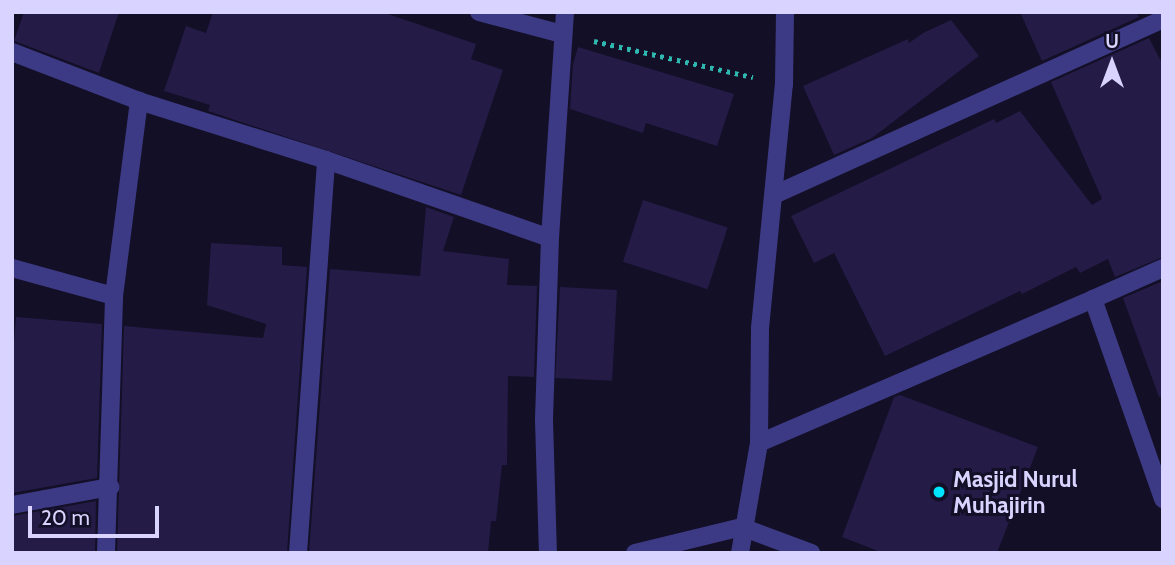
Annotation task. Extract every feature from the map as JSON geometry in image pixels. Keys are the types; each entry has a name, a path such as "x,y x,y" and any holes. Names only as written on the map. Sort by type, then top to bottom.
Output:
{"street":[{"path":"480,12 562,34"},
{"path":"548,553 544,420 550,238 565,12"},
{"path":"740,553 742,527 759,443 760,328 776,194 784,83 785,12"},
{"path":"776,194 1163,19"},
{"path":"12,51 139,101 326,160 550,238"},
{"path":"106,553 114,296 139,101"},
{"path":"298,553 326,160"},
{"path":"12,268 114,296"},
{"path":"759,443 1163,268"},
{"path":"1093,299 1163,499"},
{"path":"12,505 110,487"},
{"path":"635,553 742,527 811,553"}],"path":[{"path":"562,34 784,83"}],"building":[{"path":"24,12 119,12 99,73 14,41"},
{"path":"213,12 382,12 476,44 471,59 503,70 461,195 208,111 210,105 164,91 186,26 206,33"},
{"path":"1020,12 1136,12 1139,17 1042,61"},
{"path":"951,20 979,56 872,138 834,155 803,86 908,39 909,43"},
{"path":"1149,38 1163,65 1163,257 1115,277 1108,259 1080,273 1076,267 885,356 834,253 814,263 791,216 994,119 996,123 1020,111 1092,205 1102,199 1051,82"},
{"path":"578,47 734,94 717,146 646,123 643,133 570,109 573,64"},
{"path":"643,200 728,228 708,289 623,262"},
{"path":"426,207 454,217 443,251 509,259 507,285 537,286 534,377 508,376 507,465 502,465 496,521 491,521 488,553 309,553 330,269 420,276"},
{"path":"211,243 282,247 282,265 307,267 287,553 117,553 124,326 263,338 266,324 207,305"},
{"path":"1163,281 1163,396 1159,397 1123,298"},
{"path":"560,287 617,290 612,381 555,378"},
{"path":"16,317 102,324 97,478 12,493 12,363"},
{"name":"Masjid Nurul Muhajirin","path":"900,395 1038,447 997,553 883,553 842,537 894,397"},
{"path":"96,501 95,553 12,553 12,516"}],"place":[{"name":"Masjid Nurul Muhajirin","path":"939,492"}]}
